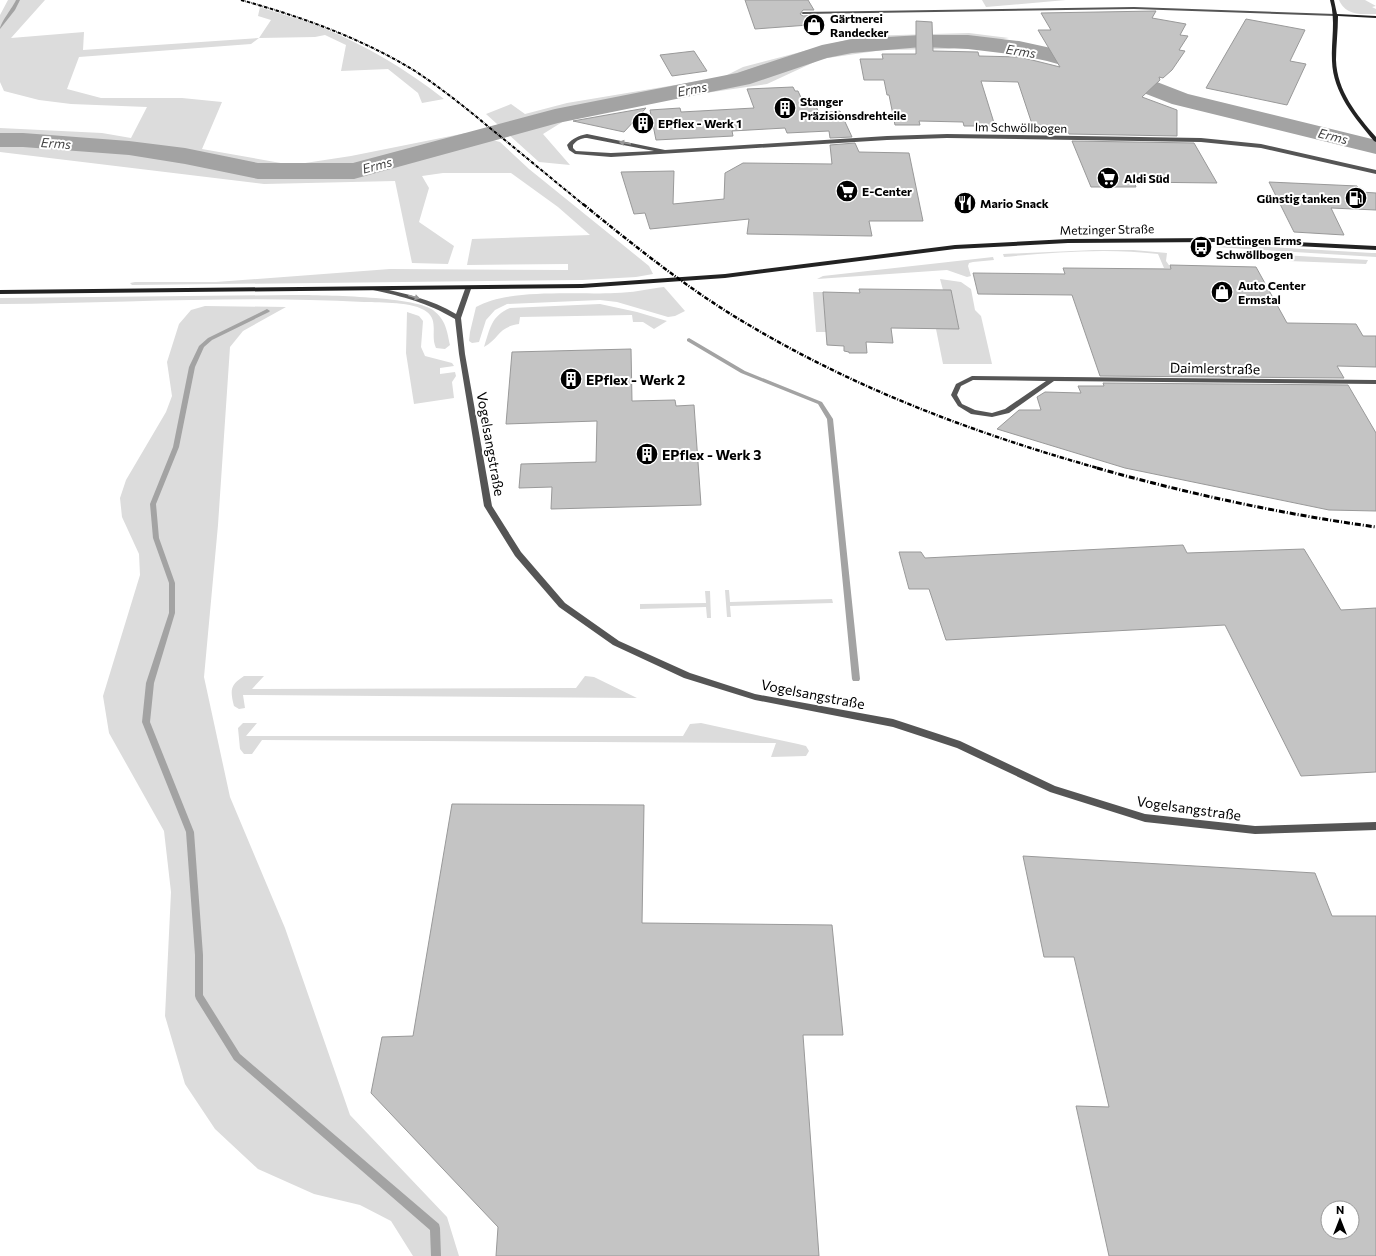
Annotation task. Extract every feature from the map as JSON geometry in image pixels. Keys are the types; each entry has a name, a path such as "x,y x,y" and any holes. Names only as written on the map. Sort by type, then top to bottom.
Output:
{"street":[{"path":"1332,0 1335,15 1334,61 1339,87 1351,109 1376,140"},
{"path":"803,13 1120,8 1376,17"},
{"name":"Im Schwöllbogen","path":"663,151 587,136 573,140 570,145 571,149 575,152 594,154 630,154 887,138 947,136 1201,140 1261,146 1376,172"},
{"name":"Metzinger Straße","path":"0,292 468,289 582,286 732,276 955,247 1082,241 1208,240 1376,248"},
{"path":"375,289 408,295 426,301 440,307 458,318 468,289"},
{"name":"Vogelsangstraße","path":"458,318 462,354 488,506 518,554 562,605 616,643 687,676 755,697 893,723 960,744 1053,789 1145,818 1255,830 1376,826"},
{"name":"Daimlerstraße","path":"1054,378 1007,411 992,415 973,412 960,405 954,395 958,385 972,378 1054,378 1376,382"}],"shaded area":[{"path":"8,0 45,0 11,38 84,32 83,50 259,38 251,44 79,57 67,89 101,98 182,98 222,102 202,149 292,165 351,156 466,133 500,142 529,169 649,266 653,274 636,277 582,280 132,285 130,283 216,282 390,269 568,270 568,264 467,265 472,239 590,235 558,207 511,173 443,173 422,176 429,188 419,222 454,246 448,264 412,263 395,181 264,184 0,152 0,128 102,133 131,138 147,107 71,104 39,100 4,91 0,82 0,15"},
{"path":"982,0 1066,0 986,7"},
{"path":"1339,0 1365,0 1376,6 1372,7 1376,9 1376,14 1354,13 1346,9"},
{"path":"260,7 313,24 337,34 385,58 444,99 422,103 418,93 388,69 341,71 346,45 325,35 315,37 259,38 271,20 258,16"},
{"path":"969,33 1009,38 949,49 883,50 821,59 767,84 692,95 572,116 543,134 570,165 539,162 486,114 511,104 525,114 567,103 723,77 743,67 862,36"},
{"path":"1237,245 1376,253 1376,257 1214,247"},
{"path":"1094,250 1133,250 1167,253 1166,261 1171,268 1164,268 1158,254 1139,252 1081,251 1004,257 1003,254"},
{"path":"1229,252 1368,260 1366,264 1288,261 1286,258 1220,258 1219,253"},
{"path":"993,257 994,260 969,263 968,266 971,276 967,277 947,270 817,279 823,276"},
{"path":"940,279 961,282 971,289 975,310 981,316 992,364 943,364 936,329 959,329 951,291 943,290"},
{"path":"664,287 685,311 675,316 668,317 617,302 600,300 507,304 495,310 486,320 479,342 472,343 469,341 476,307 490,301 525,295 621,293"},
{"path":"813,292 823,292 826,332 816,332"},
{"path":"291,295 365,297 422,305 433,310 441,318 448,335 450,345 445,349 436,348 434,343 433,320 427,312 421,308 397,303 228,299 0,304 0,298"},
{"path":"600,304 637,312 667,321 654,329 643,322 633,322 632,315 520,317 519,324 512,325 503,330 484,347 495,319 510,308"},
{"path":"205,306 286,307 243,331 230,347 218,525 204,677 230,797 285,928 350,1115 447,1217 459,1256 413,1256 391,1221 360,1205 314,1194 258,1169 215,1129 185,1084 165,1016 171,892 164,831 109,733 103,696 140,575 139,554 122,517 120,498 126,480 166,412 172,396 167,362 179,324 191,310"},
{"path":"407,312 419,316 423,321 421,347 425,356 452,363 454,366 440,368 440,374 455,372 456,376 452,382 454,398 414,404 406,353"},
{"path":"725,590 729,590 730,602 832,599 833,603 730,606 731,617 727,617"},
{"path":"705,591 710,591 711,618 707,618 706,607 640,609 640,604 706,603"},
{"path":"244,676 264,676 252,689 576,688 585,676 594,677 637,698 243,695 245,708 239,709 234,706 232,688 236,682"},
{"path":"243,723 257,723 246,736 683,736 690,724 701,723 806,746 809,751 806,756 771,757 776,743 262,740 252,754 244,754 240,749 238,728"}],"building":[{"path":"745,0 808,0 814,10 803,10 800,14 803,16 817,15 822,24 755,29"},
{"path":"1156,11 1152,18 1186,24 1180,35 1188,36 1179,50 1185,51 1172,70 1163,78 1159,77 1160,80 1142,97 1177,110 1177,136 1069,134 1067,128 1033,127 1018,82 981,81 995,126 964,126 963,122 919,121 920,125 895,125 889,95 887,95 884,80 864,80 860,59 883,59 882,54 916,54 916,21 932,22 933,51 978,52 979,56 1020,57 1060,67 1038,30 1051,30 1041,13"},
{"path":"1246,19 1305,30 1290,61 1306,64 1287,105 1206,88"},
{"path":"694,51 707,71 672,76 660,55"},
{"path":"793,87 795,91 798,91 804,104 815,104 819,113 840,111 852,137 830,138 829,131 787,133 785,128 732,131 733,136 656,140 650,110 680,108 681,112 754,108 747,89"},
{"path":"646,108 624,132 573,121"},
{"path":"1072,141 1194,143 1217,183 1134,182 1136,187 1091,187"},
{"path":"855,143 859,152 909,153 923,221 869,221 872,236 747,234 749,219 650,229 645,213 634,214 621,172 674,171 673,204 724,199 725,173 743,163 832,164 830,145"},
{"path":"1269,182 1357,186 1361,192 1376,193 1376,210 1331,208 1344,235 1294,232"},
{"path":"1170,265 1256,267 1287,323 1356,324 1363,336 1376,336 1376,367 1337,366 1344,378 1100,376 1072,295 978,294 973,273 1065,274 1063,268 1171,269"},
{"path":"859,289 951,290 959,329 891,328 893,343 866,342 867,353 849,353 844,351 844,346 827,345 823,292 860,293"},
{"path":"631,349 632,401 675,400 676,406 694,405 701,505 551,509 552,487 519,488 521,464 596,462 597,421 506,424 512,352"},
{"path":"1103,383 1348,385 1376,433 1376,511 1329,510 1125,468 997,429 1019,410 1041,410 1037,397 1045,392 1081,393 1078,386 1104,386"},
{"path":"1183,545 1187,553 1304,549 1341,610 1376,608 1376,772 1301,776 1225,625 946,640 929,589 909,589 899,552 921,552 925,558"},
{"path":"452,804 644,805 642,923 832,925 843,1035 803,1035 819,1256 496,1256 498,1227 371,1093 382,1037 413,1036"},
{"path":"1023,856 1315,873 1332,916 1376,916 1376,1256 1109,1256 1076,1106 1109,1107 1074,957 1044,957"}],"waterway":[{"path":"0,28 13,10 18,0"},
{"name":"Erms","path":"0,140 23,140 129,148 185,156 258,171 354,171 555,116 742,79 822,52 852,46 922,41 968,42 1019,48 1051,55 1105,70 1180,99 1376,147"},
{"path":"267,311 210,339 202,346 192,367 176,447 153,504 156,538 172,583 172,613 150,683 146,722 190,832 199,955 199,996 237,1057 435,1228 436,1256"},
{"path":"689,340 743,372 820,403 830,419 856,679"}],"railway":[{"path":"241,0 309,21 374,48 395,59 434,84 463,106 584,205"},
{"path":"583,204 687,285 731,314 795,351 880,392 923,410 1011,442 1101,469"},
{"path":"1097,468 1201,495 1306,516 1376,527"}],"place":[{"name":"Gärtnerei Randecker","path":"814,25"},
{"name":"Stanger Präzisionsdrehteile","path":"785,108"},
{"name":"EPflex - Werk 1","path":"643,123"},
{"name":"Aldi Süd","path":"1108,178"},
{"name":"E-Center","path":"847,191"},
{"name":"Günstig tanken","path":"1356,198"},
{"name":"Mario Snack","path":"965,203"},
{"name":"Dettingen Erms Schwöllbogen","path":"1201,247"},
{"name":"Auto Center Ermstal","path":"1222,292"},
{"name":"EPflex - Werk 2","path":"571,379"},
{"name":"EPflex - Werk 3","path":"647,454"}]}
